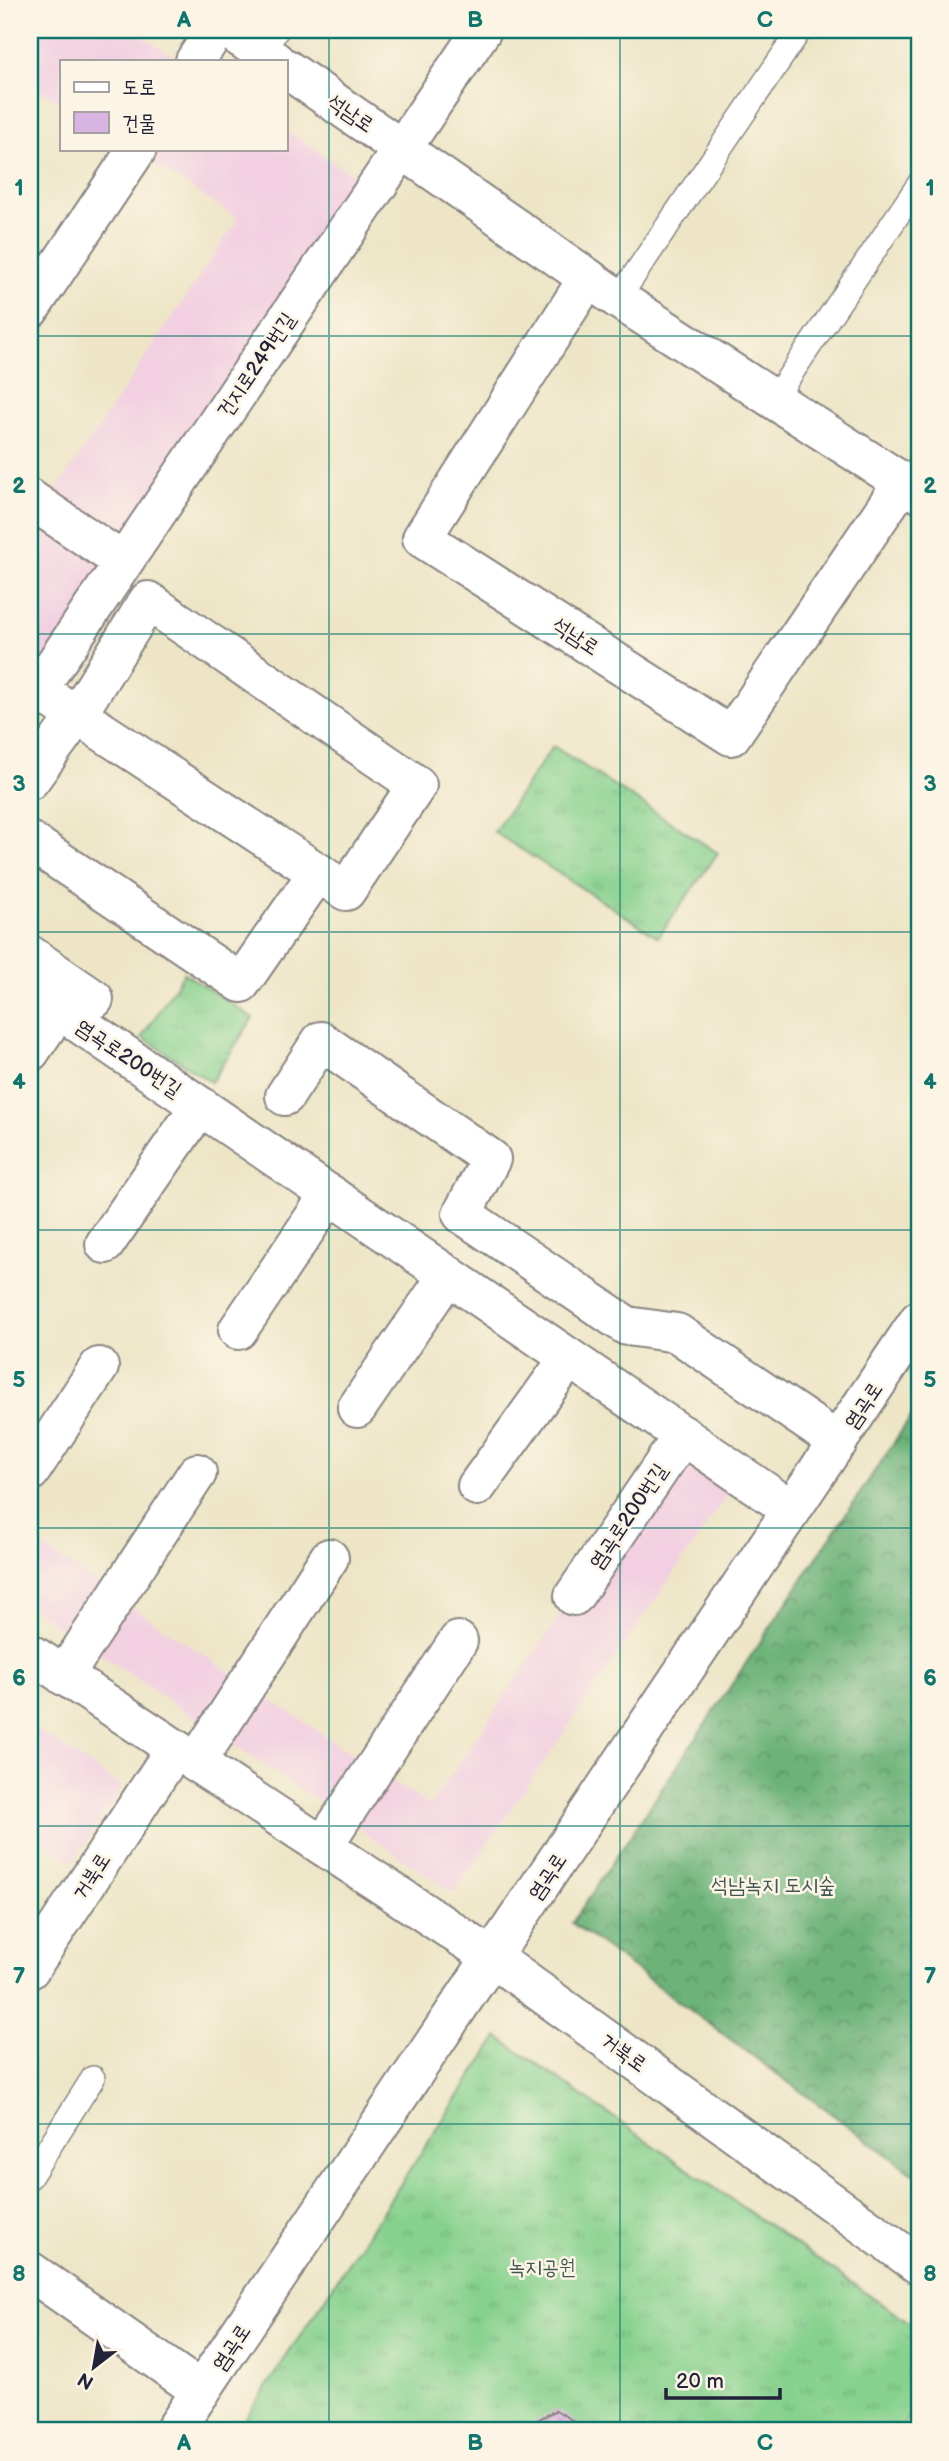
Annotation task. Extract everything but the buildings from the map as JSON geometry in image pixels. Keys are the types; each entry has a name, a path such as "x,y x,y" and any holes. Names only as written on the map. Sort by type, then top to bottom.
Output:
{"street":[{"path":"196,60 216,30"},
{"name":"석남로","path":"229,30 275,53"},
{"name":"건지로249번길","path":"33,695 482,30"},
{"name":"석남로","path":"287,62 402,148 603,288 911,488 731,736 422,538 603,288"},
{"path":"30,309 135,150"},
{"path":"30,499 123,562"},
{"path":"30,780 77,715 148,601 416,785 346,891 77,715 33,695"},
{"path":"30,841 241,984 318,872"},
{"path":"30,955 61,999"},
{"name":"염곡로200번길","path":"30,1052 61,999 200,1106 792,1510"},
{"path":"285,1096 321,1041 491,1159 462,1214 627,1326 677,1333 838,1442"},
{"name":"염곡로200번길","path":"105,1244 200,1106"},
{"path":"238,1329 330,1194"},
{"path":"357,1408 448,1275"},
{"name":"염곡로","path":"174,2431 919,1320"},
{"path":"477,1486 569,1358"},
{"path":"30,1472 99,1367"},
{"name":"염곡로200번길","path":"573,1596 683,1436"},
{"path":"64,1676 197,1473"},
{"name":"거북로","path":"30,1969 329,1558"},
{"path":"323,1846 458,1641"},
{"name":"거북로","path":"30,1653 493,1958 919,2265"},
{"path":"30,2272 201,2391"}],"lane":[{"name":"석남로","path":"603,288 800,30"},
{"path":"774,399 919,184"},
{"path":"30,2177 93,2078"}],"shaded area":[{"path":"30,30 132,30 179,60 60,60 60,102 30,83"},
{"path":"287,130 373,190 30,700 30,530 238,219 133,150 287,150"},
{"path":"683,1435 741,1475 454,1893 30,1607 30,1539 430,1806"},
{"path":"30,1725 122,1787 73,1862 30,1833"}],"green space":[{"path":"553,746 718,853 658,937 494,832"},
{"path":"184,973 253,1018 211,1082 142,1037"},
{"name":"석남녹지 도시숲","path":"919,1405 919,2178 572,1923"},
{"name":"녹지공원","path":"498,2037 919,2330 919,2403 900,2431 237,2431"}]}
